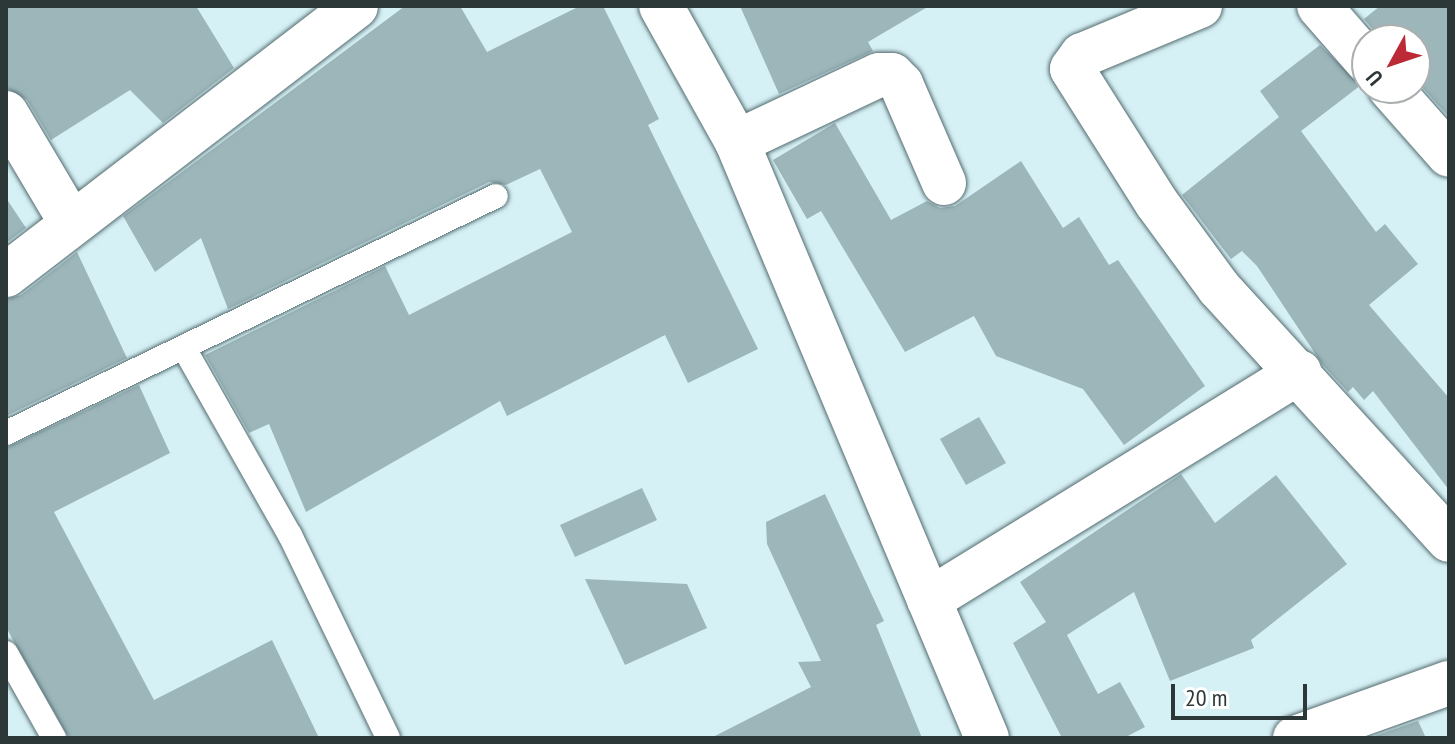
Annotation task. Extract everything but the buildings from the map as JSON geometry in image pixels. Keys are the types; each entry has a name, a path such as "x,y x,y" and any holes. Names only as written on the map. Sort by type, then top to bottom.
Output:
{"street":[{"path":"6,275 356,6"},
{"path":"661,6 737,142 987,738"},
{"path":"1200,6 1082,55 1071,65 1187,246 1449,540"},
{"path":"1319,6 1351,43"},
{"path":"737,142 879,75 892,75 901,84 944,183"},
{"path":"1404,104 1449,155"},
{"path":"6,113 72,224"},
{"path":"929,600 1299,372"},
{"path":"1314,734 1449,683"}],"lane":[{"path":"6,433 496,196"},
{"path":"184,348 290,535 388,738"},
{"path":"6,653 54,738"}]}
